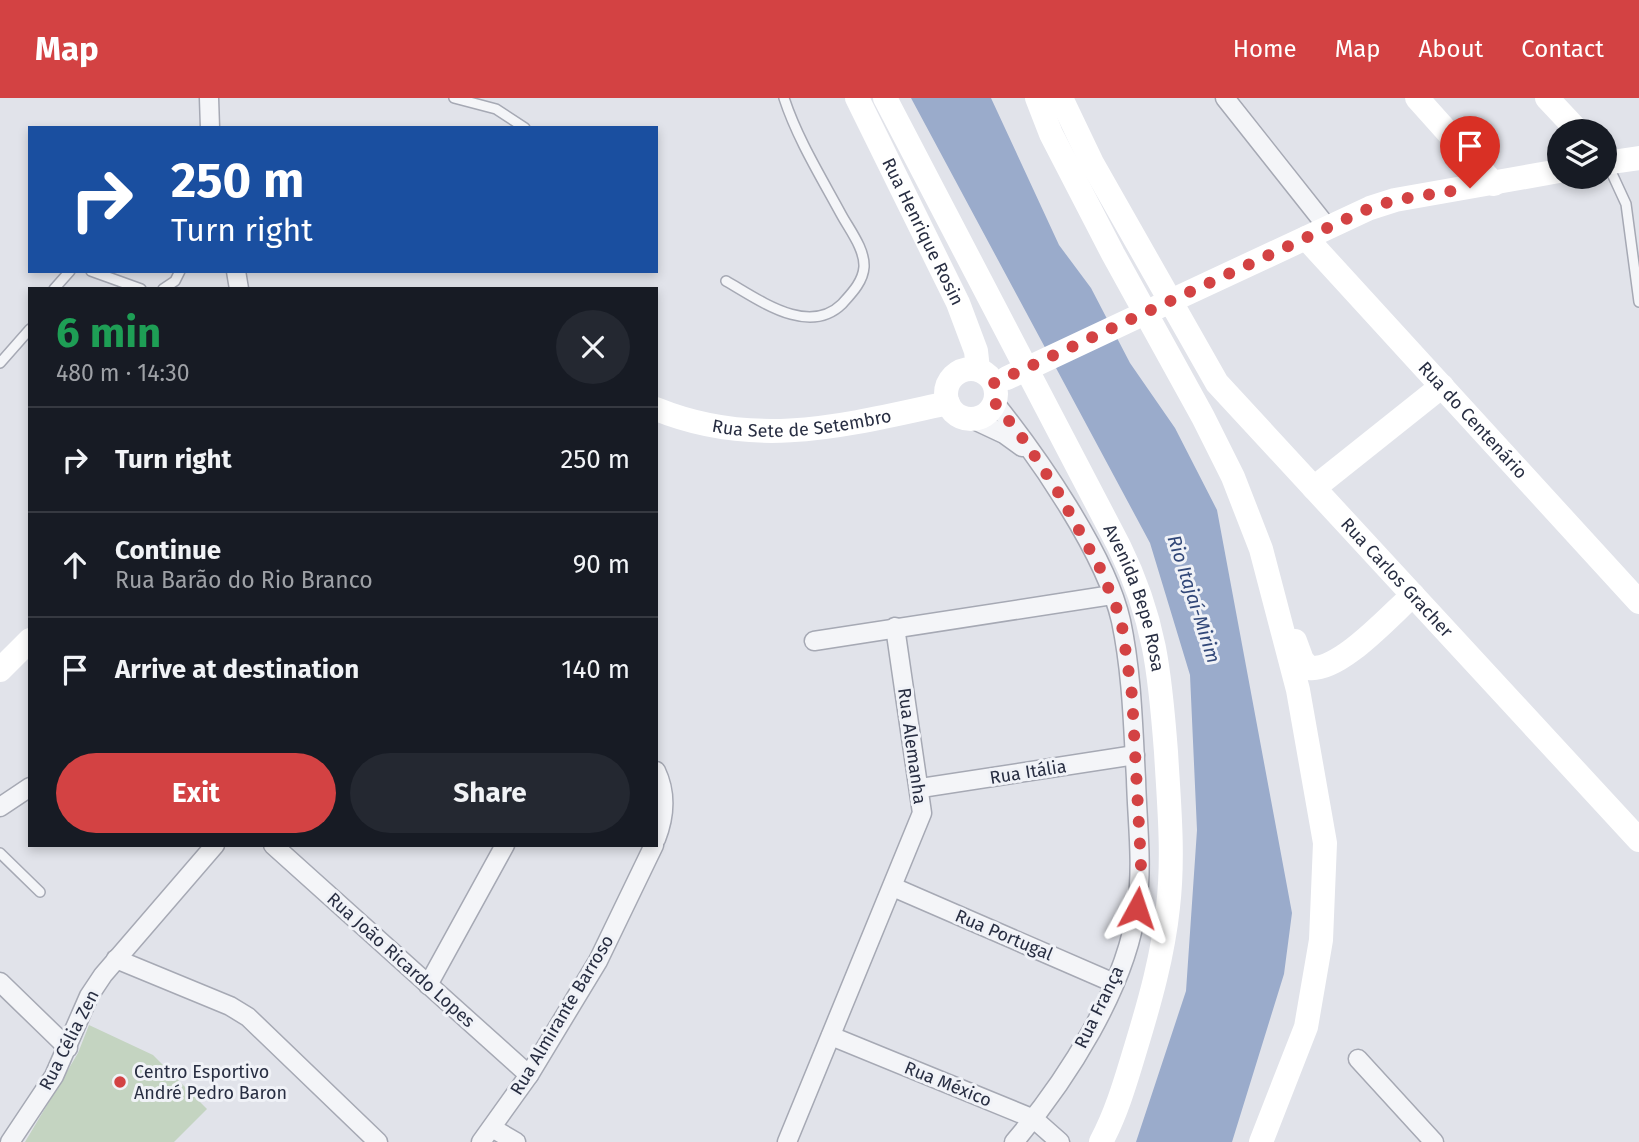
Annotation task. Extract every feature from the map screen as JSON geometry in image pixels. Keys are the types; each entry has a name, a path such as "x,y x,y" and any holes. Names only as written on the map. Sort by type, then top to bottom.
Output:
{"main road":[{"name":"Rua Henrique Rosin","path":"857,98 958,303 976,351 994,383"},
{"name":"Avenida Bepe Rosa","path":"885,98 1119,546 1146,605 1154,641 1160,677 1170,815 1169,906 1149,1003 1117,1109 1101,1142"},
{"path":"1037,98 1051,134 1112,254 1203,417 1233,477 1261,549 1277,602 1317,784 1325,843 1319,953 1306,1027 1261,1142"},
{"name":"Rua Carlos Gracher","path":"1061,98 1077,137 1166,303 1217,383 1639,840"},
{"path":"1417,98 1494,184"},
{"path":"1547,98 1567,119"},
{"path":"1617,161 1639,158"},
{"path":"994,383 986,415 972,419 957,415 947,404 946,387 955,374 962,370 994,383 1317,233 1395,200 1547,173"},
{"name":"Rua do Centenário","path":"1317,233 1442,386 1639,602"},
{"path":"1314,488 1442,386"},
{"name":"Rua Sete de Setembro","path":"658,410 700,424 768,433 828,427 947,404"},
{"path":"1317,784 1320,760 1316,694 1324,677 1413,595"},
{"path":"1277,602 1302,660 1309,668 1324,667 1342,658"},
{"path":"0,670 28,642"}],"street":[{"path":"209,98 210,126"},
{"path":"1225,98 1317,233"},
{"name":"Rua França","path":"994,383 1077,524 1121,619 1128,664 1141,864 1138,897 1128,945 1114,983 1095,1024 1034,1119 1014,1142"},
{"name":"Rua França","path":"972,419 1004,434 1036,457"},
{"path":"814,640 1112,595"},
{"name":"Rua Alemanha","path":"788,1142 922,813 921,788 895,627"},
{"name":"Rua Itália","path":"921,788 1135,755"},
{"path":"658,776 664,793 663,817 658,833"},
{"path":"0,807 28,788"},
{"name":"Rua Célia Zen","path":"10,1142 54,1076 89,996 116,958 213,847"},
{"name":"Rua João Ricardo Lopes","path":"275,847 529,1074"},
{"path":"428,985 504,847"},
{"name":"Rua Almirante Barroso","path":"487,1135 529,1074 598,961 653,847"},
{"name":"Rua Portugal","path":"893,887 1114,983"},
{"path":"116,958 230,1006 248,1017 378,1142"},
{"path":"0,982 68,1048"},
{"name":"Rua México","path":"831,1036 1034,1119 1060,1142"},
{"path":"1357,1059 1434,1142"},
{"path":"487,1135 516,1142"}],"lane":[{"path":"454,98 496,109 522,126"},
{"path":"726,281 781,312 810,317 834,311 860,281 864,267 860,250 816,167 784,98"},
{"path":"1617,185 1626,204 1639,302"},
{"path":"56,287 68,273"},
{"path":"97,273 135,287"},
{"path":"166,287 175,281 179,273"},
{"path":"0,363 28,331"},
{"path":"0,853 40,892"}],"green space":[{"name":"Centro Esportivo André Pedro Baron","path":"89,1025 153,1055 207,1109 174,1142 25,1142 78,1053"}],"water":[{"name":"Rio Itajaí-Mirim","path":"911,98 991,98 1059,245 1091,288 1130,363 1175,428 1217,510 1292,913 1284,974 1232,1142 1136,1142 1186,991 1197,830 1190,675 1150,543"}],"place":[{"name":"Centro Esportivo André Pedro Baron","path":"120,1082"}],"route":[{"path":"1137,908 1141,864 1136,819 1132,695 1121,619 1101,570 1077,524 1049,476 995,403 997,396 994,383 1370,208 1395,200 1470,188"}]}
